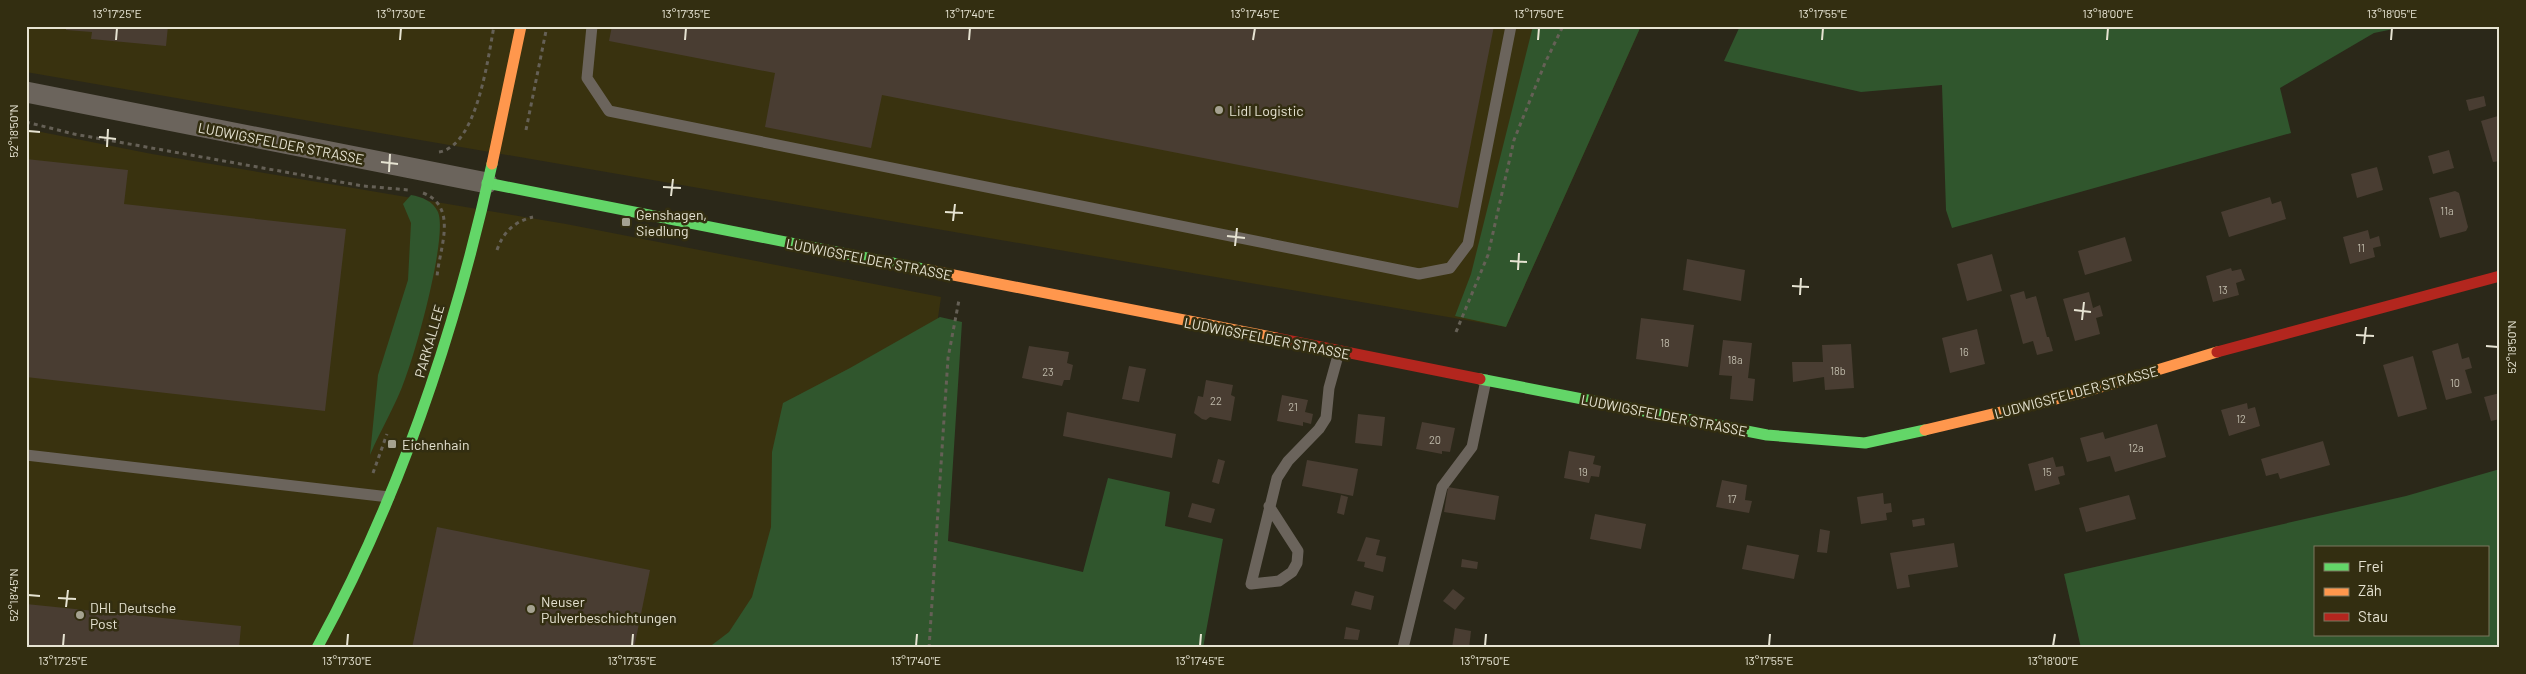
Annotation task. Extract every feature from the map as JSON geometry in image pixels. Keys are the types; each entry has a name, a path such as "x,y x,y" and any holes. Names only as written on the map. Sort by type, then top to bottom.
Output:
{"street":[{"name":"PARKALLEE","path":"317,648 370,547 422,416 444,348 487,183 521,26"},
{"name":"LUDWIGSFELDER STRASSE","path":"26,92 1339,352 1767,435 1820,441 1865,442 1918,432 2081,393 2217,352 2500,276"}],"lane":[{"path":"592,26 587,78 609,111 1419,274 1450,268 1468,244 1511,26"},
{"path":"1269,506 1298,551 1298,563 1292,572 1279,581 1251,584 1269,506 1277,478 1288,461 1319,429 1326,418 1329,388 1339,352"},
{"path":"1403,648 1442,487 1472,447 1486,380"},
{"path":"26,455 391,497"}],"path":[{"path":"435,152 442,151 456,144 470,123 494,26"},
{"path":"526,130 548,26"},
{"path":"1456,332 1488,255 1514,140 1545,64 1563,26"},
{"path":"26,122 74,134 363,186 414,190"},
{"path":"420,192 435,200 444,217 444,235 435,286"},
{"path":"496,255 504,236 512,226 523,219 536,217"},
{"path":"437,277 446,279"},
{"path":"929,648 948,358 963,278"},
{"path":"366,494 389,430"}],"shaded area":[{"path":"26,26 1641,26 1506,327 26,72"},
{"path":"26,129 152,154 566,224 941,297 932,359 786,551 744,648 26,648"}],"green space":[{"path":"1533,26 1641,26 1506,327 1455,316 1471,274"},
{"path":"1740,26 2408,26 2374,33 2280,88 2291,133 1952,228 1946,210 1942,85 1861,92 1724,61"},
{"path":"411,195 427,200 438,212 440,225 439,244 423,320 410,365 397,398 370,455 378,375 408,280 411,223 403,204"},
{"path":"940,317 962,322 948,541 1083,572 1108,478 1170,492 1165,526 1223,539 1203,648 708,648 729,632 752,597 771,527 772,452 783,403"},
{"path":"2500,469 2500,648 2081,648 2064,574 2406,496"}],"building":[{"path":"66,26 168,26 166,46 91,39 92,32 66,30"},
{"name":"Lidl Logistic","path":"612,26 1494,26 1458,208 882,95 871,148 765,127 775,73 609,41"},
{"path":"2484,96 2486,106 2469,111 2466,100"},
{"path":"2498,116 2500,161 2493,162 2481,121"},
{"path":"2449,150 2454,168 2433,174 2428,156"},
{"path":"26,159 128,170 124,204 346,229 325,411 26,377"},
{"path":"2377,167 2383,190 2357,198 2351,174"},
{"path":"2455,191 2459,193 2468,227 2466,231 2440,238 2429,198"},
{"path":"2270,197 2272,204 2281,201 2286,219 2229,237 2221,212"},
{"path":"2368,230 2370,239 2379,236 2381,246 2373,248 2375,257 2350,264 2343,237"},
{"path":"2125,237 2132,261 2085,275 2078,251"},
{"path":"1992,254 2002,291 1967,301 1957,264"},
{"path":"1687,259 1745,270 1741,301 1683,290"},
{"path":"2231,268 2232,271 2241,269 2245,280 2236,283 2239,295 2213,302 2206,276"},
{"path":"2024,291 2026,299 2036,296 2047,337 2049,337 2053,351 2037,355 2033,341 2023,344 2010,295"},
{"path":"2089,292 2093,308 2100,305 2103,316 2096,318 2100,334 2075,341 2063,299"},
{"path":"1641,318 1694,325 1688,367 1636,359"},
{"path":"1977,329 1985,364 1950,373 1942,338"},
{"path":"1723,340 1752,343 1748,378 1755,379 1753,401 1730,399 1732,376 1719,375"},
{"path":"2458,343 2462,359 2469,357 2472,368 2465,370 2472,393 2446,400 2432,351"},
{"path":"1851,344 1854,388 1825,390 1824,377 1793,382 1792,362 1823,362 1822,345"},
{"path":"1029,346 1069,352 1067,363 1073,365 1070,380 1064,380 1062,386 1022,378"},
{"path":"2413,356 2427,409 2398,417 2383,365"},
{"path":"1129,366 1146,369 1139,402 1122,399"},
{"path":"1206,380 1233,385 1231,395 1235,397 1231,421 1210,417 1206,420 1194,413 1198,396 1203,397"},
{"path":"2500,393 2500,419 2491,421 2484,397"},
{"path":"1282,395 1308,400 1305,412 1313,414 1311,424 1303,422 1303,426 1277,421"},
{"path":"2247,403 2248,409 2255,407 2260,426 2229,436 2221,410"},
{"path":"1067,412 1176,434 1172,458 1063,436"},
{"path":"1358,414 1385,417 1382,446 1355,443"},
{"path":"1422,422 1455,428 1450,452 1442,451 1442,454 1416,449"},
{"path":"2157,424 2166,457 2115,472 2110,456 2087,462 2080,438 2103,432 2105,439"},
{"path":"2323,441 2330,465 2280,479 2278,473 2266,476 2261,459"},
{"path":"1569,451 1595,456 1593,464 1601,466 1599,477 1591,476 1589,483 1564,478"},
{"path":"2053,457 2056,467 2063,466 2065,475 2058,477 2060,484 2035,491 2028,464"},
{"path":"1218,459 1225,461 1219,484 1212,482"},
{"path":"1307,460 1358,469 1353,496 1302,486"},
{"path":"1722,480 1747,485 1745,500 1752,501 1749,513 1716,507"},
{"path":"1448,487 1499,496 1495,520 1444,512"},
{"path":"1883,493 1884,504 1891,503 1892,512 1886,513 1887,520 1861,524 1857,497"},
{"path":"1341,495 1348,497 1344,515 1337,513"},
{"path":"2129,495 2136,519 2086,532 2079,508"},
{"path":"1192,503 1215,509 1211,523 1188,517"},
{"path":"1595,514 1646,524 1641,549 1590,539"},
{"path":"1924,518 1925,525 1913,527 1912,520"},
{"name":"Neuser Pulverbeschichtungen","path":"437,527 650,570 634,648 412,648"},
{"path":"1820,529 1830,531 1827,553 1817,552"},
{"path":"1366,537 1380,540 1376,555 1386,557 1383,572 1364,567 1365,562 1357,561"},
{"path":"1954,543 1958,567 1908,575 1910,587 1897,589 1890,553"},
{"path":"1747,545 1799,555 1794,579 1742,569"},
{"path":"1462,559 1478,562 1477,569 1461,567"},
{"path":"1453,589 1465,598 1455,610 1443,601"},
{"path":"1355,591 1374,596 1371,610 1351,605"},
{"name":"DHL Deutsche Post","path":"26,604 241,626 239,648 26,648"},
{"path":"1346,627 1360,630 1358,640 1344,639"},
{"path":"1455,628 1471,631 1469,648 1452,648"}],"traffic: fast":[{"path":"317,648 374,532 422,412 461,290 492,164"},
{"path":"487,183 928,270"},
{"path":"1480,379 1767,435 1865,443 1925,430"}],"traffic: slow":[{"path":"492,164 521,26"},
{"path":"928,270 1276,338"},
{"path":"1925,430 2081,393 2217,352"}],"traffic: jam":[{"path":"2217,352 2500,276"},
{"path":"1276,338 1480,379"}],"place":[{"name":"Lidl Logistic","path":"1219,110"},
{"name":"Genshagen, Siedlung","path":"626,222"},
{"name":"Eichenhain","path":"392,444"},
{"name":"Neuser Pulverbeschichtungen","path":"531,609"},
{"name":"DHL Deutsche Post","path":"80,615"}]}
